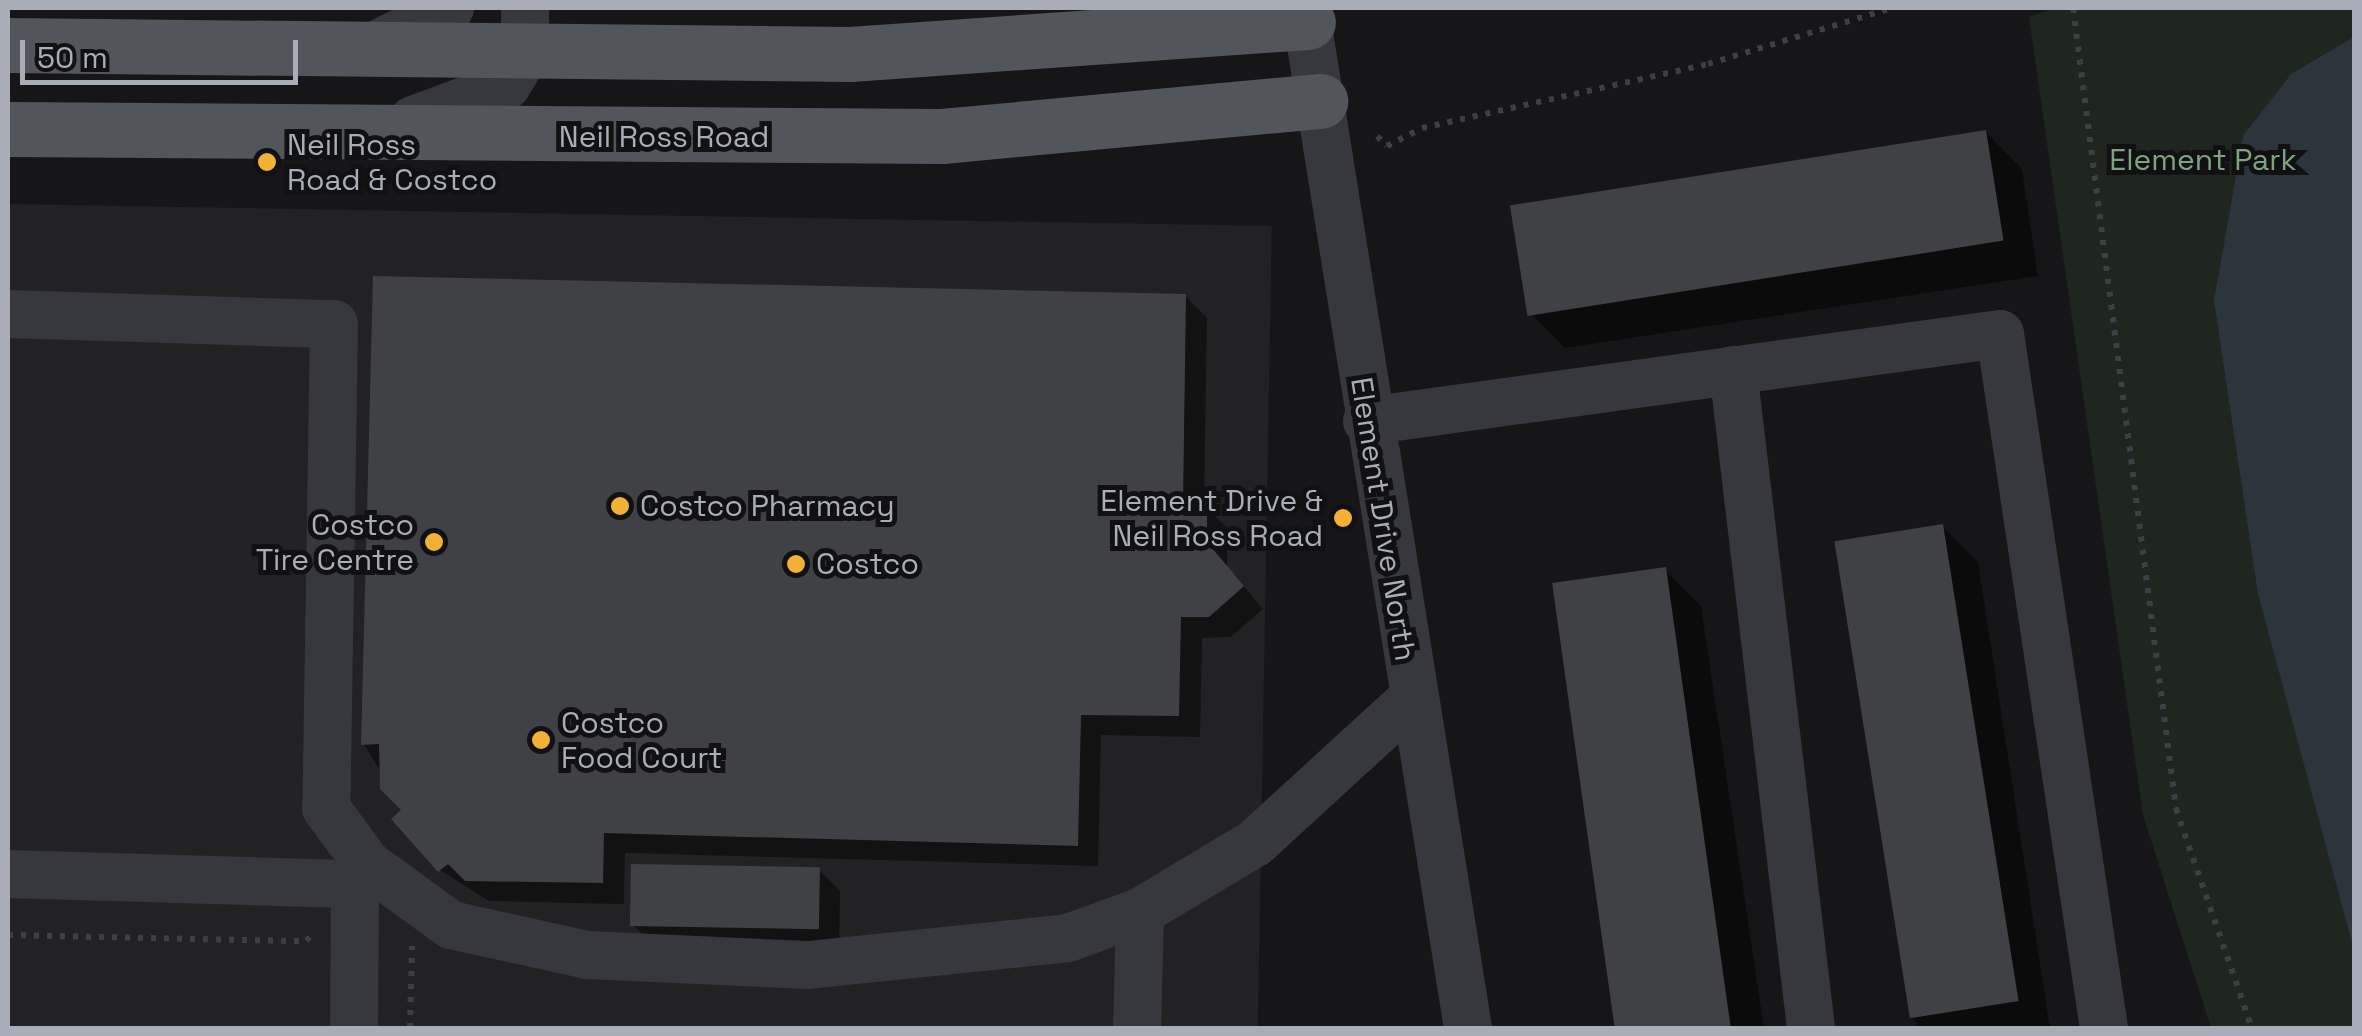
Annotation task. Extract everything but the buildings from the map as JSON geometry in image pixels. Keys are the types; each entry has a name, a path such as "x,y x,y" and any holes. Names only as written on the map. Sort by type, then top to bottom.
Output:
{"main road":[{"path":"8,45 330,51 525,32 850,54 1306,15"},
{"name":"Neil Ross Road","path":"8,128 942,136 1320,102"}],"street":[{"path":"330,51 388,43 450,8"},
{"name":"Element Drive North","path":"1306,15 1367,421 1468,1028"},
{"path":"270,132 402,123 471,106 507,85 525,32"},
{"path":"8,314 334,324 321,782 326,808 361,874 354,1028"},
{"path":"1367,421 2000,334 2104,1028"},
{"path":"1733,370 1811,1028"},
{"path":"8,874 361,874 451,924 621,959 808,965 1068,938 1140,912 1256,843 1412,699"},
{"path":"1138,1028 1140,912"}],"path":[{"path":"1377,136 1387,146 1422,128 1708,64 1892,8"},
{"path":"2073,8 2176,808 2252,1028"}],"shaded area":[{"path":"2354,37 2354,950 2258,594 2214,301 2243,136 2291,74"},
{"path":"8,204 1272,226 1258,1028 8,1028"}],"green space":[{"name":"Element Park","path":"2054,8 2354,8 2354,1028 2211,1028 2143,815 2029,17"}],"place":[{"name":"Neil Ross Road & Costco","path":"267,162"},
{"name":"Costco Pharmacy","path":"620,506"},
{"name":"Element Drive & Neil Ross Road","path":"1343,518"},
{"name":"Costco Tire Centre","path":"434,542"},
{"name":"Costco","path":"796,564"},
{"name":"Costco Food Court","path":"541,740"}]}
